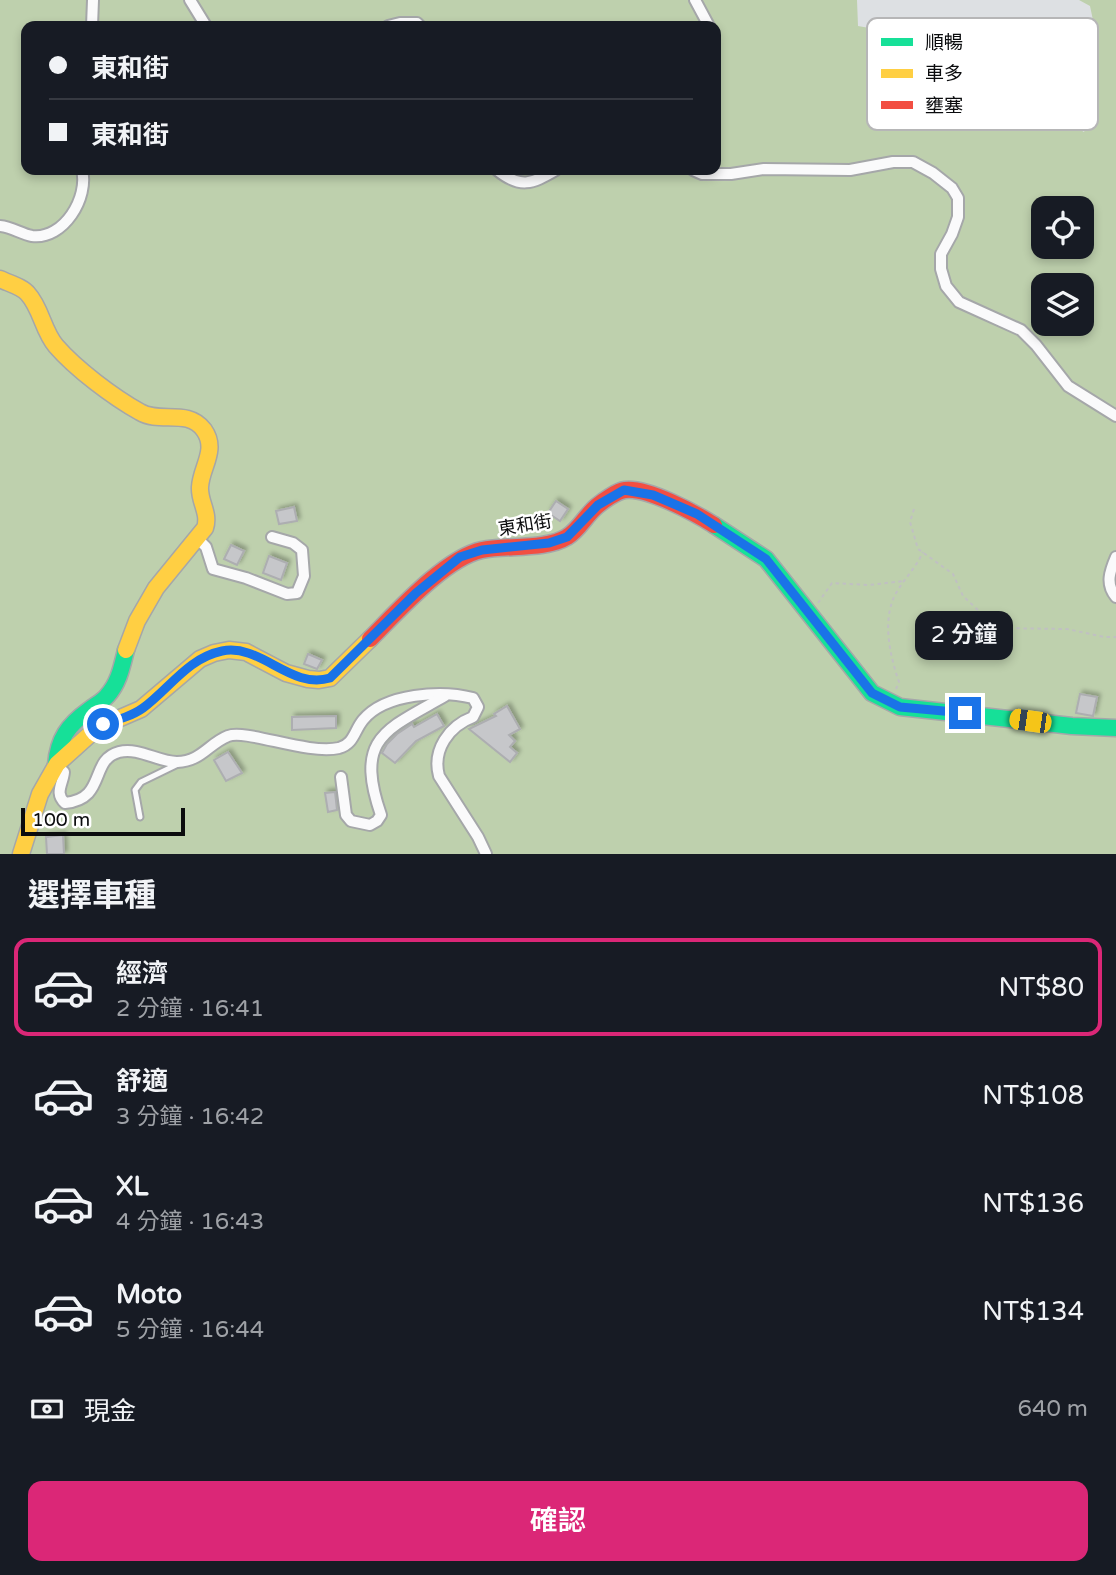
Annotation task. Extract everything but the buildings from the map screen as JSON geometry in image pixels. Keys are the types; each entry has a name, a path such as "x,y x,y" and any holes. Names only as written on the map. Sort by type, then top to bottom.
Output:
{"street":[{"path":"92,21 93,0"},
{"path":"190,0 203,21"},
{"path":"695,0 706,21"},
{"path":"721,174 765,169 850,170 893,162 913,162 933,173 952,188 958,198 958,217 941,254 941,269 946,286 958,302 1021,330 1068,386 1116,416"},
{"path":"0,226 9,226 32,236 51,234 68,220 83,191 82,175"},
{"path":"503,175 523,184 538,181 548,175"},
{"path":"0,279 28,293 53,343 74,364 142,414 150,417 190,418 202,427 210,440 210,457 201,478 200,495 208,513 205,528 154,590 131,634 116,682 106,698 72,722 57,744 56,765 44,787 21,854"},
{"name":"東和街","path":"56,765 103,724 144,707 173,679 208,655 236,650 246,652 299,678 319,682 330,678 416,593 460,557 482,550 549,543 567,537 598,505 624,490 653,495 697,514 766,559 872,693 900,707 1072,726 1116,728"},
{"path":"197,538 206,547 213,569 287,594 297,593 304,576 302,550 293,542 272,537"},
{"path":"1116,557 1108,575 1112,593 1116,597"},
{"path":"56,765 64,772 58,791 65,803 84,798 95,785 100,767 107,758 116,753 127,751 173,762 184,761 197,758 229,736 246,736 303,749 340,748 351,742 363,720 379,708 400,698 448,694 473,698 478,707 473,717 452,729 439,750 436,765 439,776 471,825 486,854"},
{"path":"341,777 346,815 351,821 370,825 377,821 381,815 372,786 375,747 382,735 395,723 448,694"}],"lane":[{"path":"139,817 135,790 141,782 184,761"}],"path":[{"path":"914,509 910,522 918,549 953,574 963,596 997,628 1067,629 1116,637"},
{"path":"890,702 900,682 888,642 890,610 895,594 923,552"},
{"path":"810,615 832,583 869,585 905,581"}],"green space":[{"path":"0,0 857,0 858,26 867,28 867,130 1084,132 1098,130 1098,18 1093,18 1090,6 1079,0 1116,0 1116,854 0,854"}],"traffic: fast":[{"path":"714,525 766,559 872,693 900,707 1072,726 1116,728"},
{"path":"56,765 59,748 70,727 111,691 126,650"}],"traffic: slow":[{"path":"0,279 28,294 56,346 95,382 140,412 197,423 208,437 209,452 200,487 206,517 205,528 156,588 137,621 126,650"},
{"path":"21,854 40,794 57,764 97,728 141,709 200,659 229,650 246,652 286,673 319,680 330,678 370,639"}],"traffic: jam":[{"path":"370,639 423,587 453,563 482,550 537,546 558,541 571,534 610,496 625,490 658,497 714,525"}],"route":[{"path":"103,724 144,707 190,666 208,655 223,651 246,652 299,678 319,682 330,678 416,593 460,557 482,550 549,543 567,537 598,505 624,490 653,495 697,514 766,559 872,693 900,707 965,713"}]}
